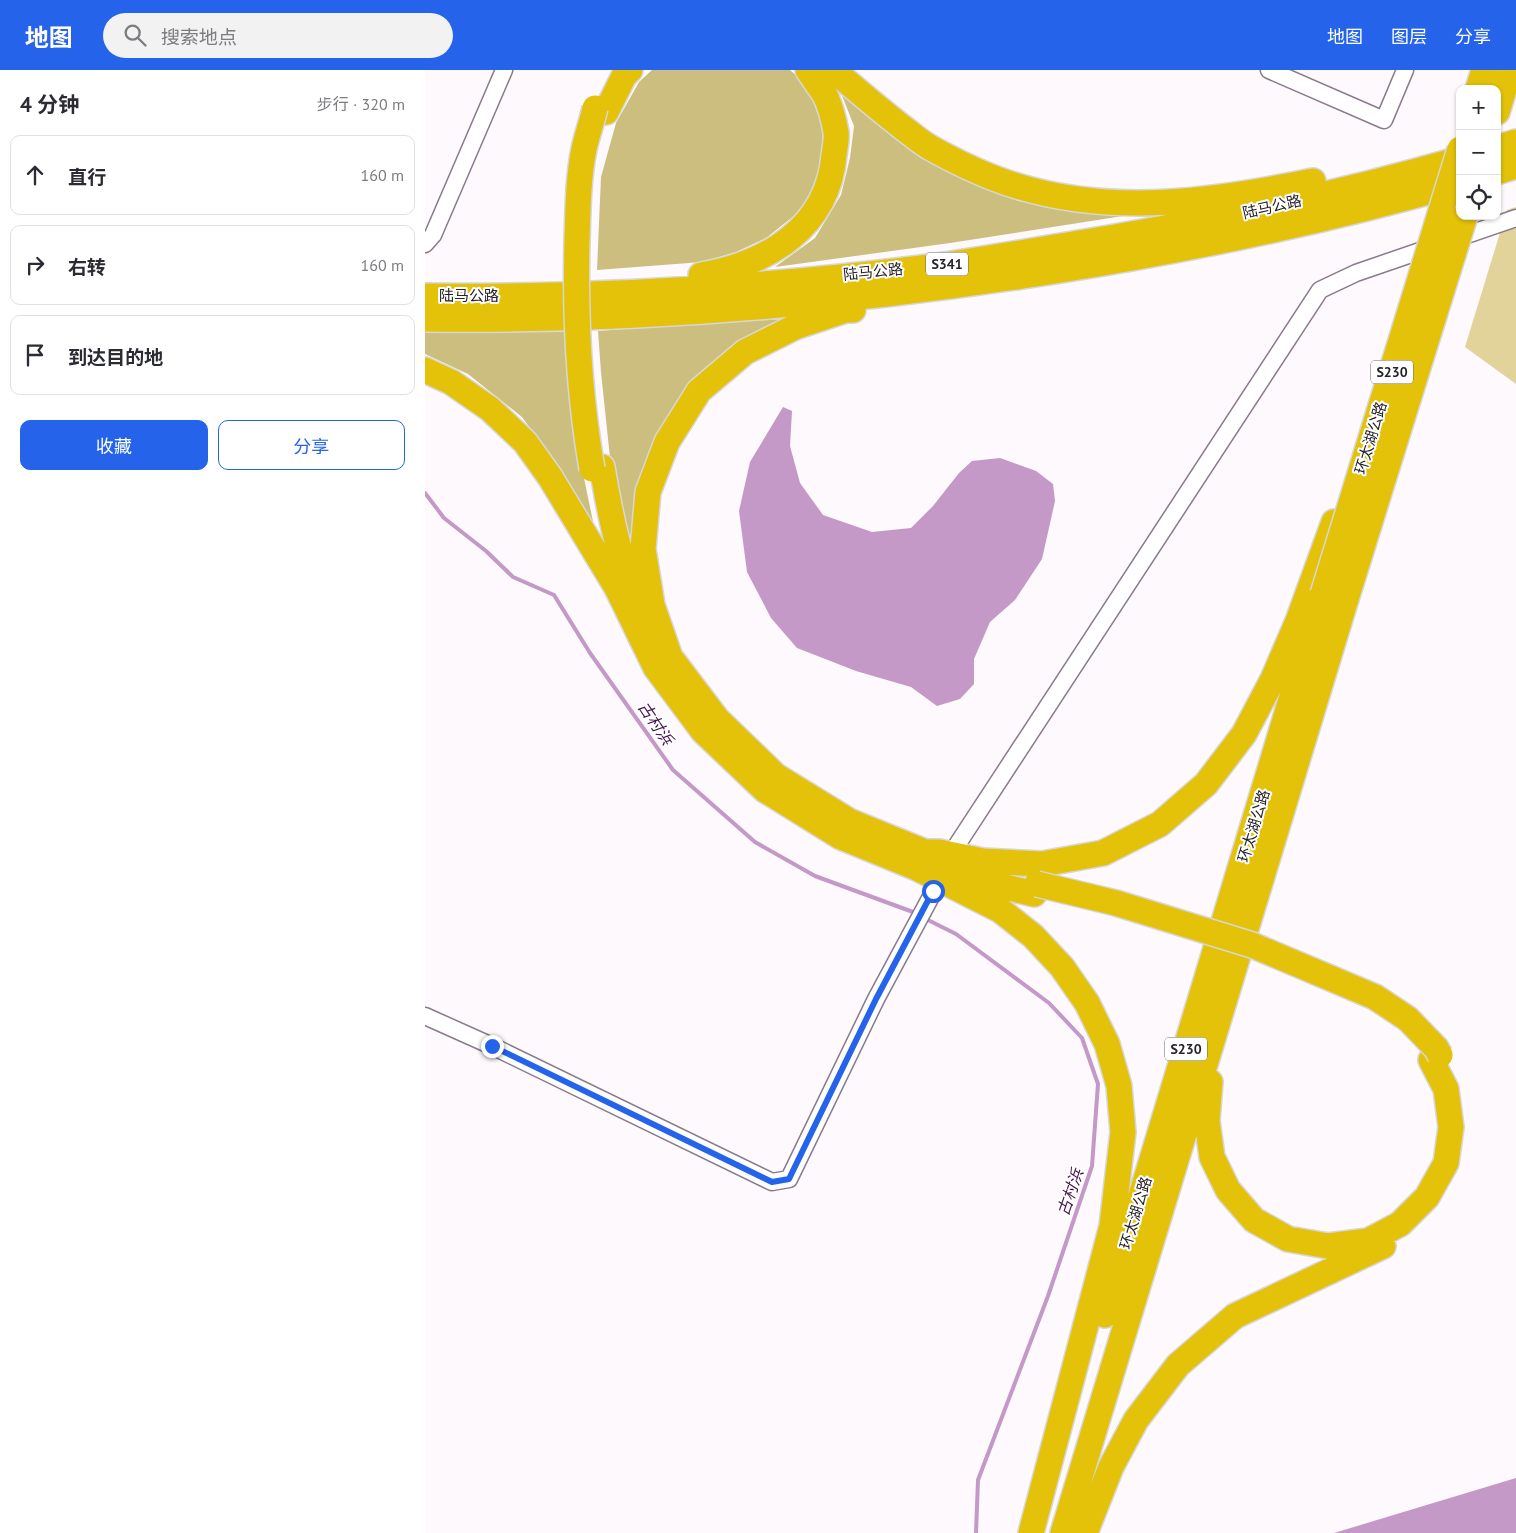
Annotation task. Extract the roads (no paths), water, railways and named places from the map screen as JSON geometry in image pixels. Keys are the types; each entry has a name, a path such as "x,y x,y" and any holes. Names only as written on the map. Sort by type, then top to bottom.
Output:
{"highway":[{"path":"615,70 601,110 589,192 588,270 589,350 596,429 598,509 617,588"},
{"path":"601,110 630,70"},
{"path":"425,287 464,284 626,281 688,276 725,271 761,258 792,237 817,210 833,174 836,133 825,96 808,70"},
{"path":"833,70 929,147 971,169 1017,186 1064,197 1111,202 1161,203 1256,192 1456,150"},
{"path":"1479,85 1483,70"},
{"path":"1501,99 1510,70"},
{"path":"1501,141 1516,138"},
{"path":"1501,147 1516,142"},
{"name":"陆马公路","path":"425,296 626,293 786,282 945,264 1103,240 1260,210 1456,160"},
{"name":"环太湖公路","path":"1042,1503 1142,1194 1456,162"},
{"path":"1501,171 1516,166"},
{"name":"陆马公路","path":"425,319 627,316 788,304 939,288 1107,262 1265,233 1456,184"},
{"name":"环太湖公路","path":"1063,1533 1315,699 1326,594 1464,220"},
{"path":"670,657 652,605 643,549 648,492 667,442 699,391 745,352 795,327 846,310 950,299 1109,274 1307,222"},
{"path":"425,370 451,382 490,409 525,442 550,478 617,588 656,668 703,731 765,790 841,837 921,860 953,864 1036,889 1117,903 1252,945 1375,997 1408,1019 1436,1048 1435,1058 1446,1089 1451,1127 1446,1163 1427,1197 1400,1224 1368,1241 1328,1246 1288,1239 1253,1220 1228,1190 1212,1157 1207,1121 1209,1087 1215,1054 1268,878 1315,699"},
{"path":"597,468 629,583 670,657 717,719 776,776 849,821 921,860 1000,910 1033,936 1062,967 1087,1004 1107,1044 1119,1086 1123,1132 1112,1226 1042,1503 1031,1533"},
{"path":"921,860 939,852 983,861 1042,864 1103,853 1160,824 1206,784 1245,734 1273,679 1298,621 1326,594"},
{"path":"1085,1533 1111,1467 1136,1420 1178,1365 1235,1316 1407,1233 1435,1204 1456,1166 1462,1127 1457,1086 1435,1058"}],"street":[{"path":"425,244 433,235 504,70"},
{"path":"1269,70 1384,120 1405,70"},
{"path":"955,848 1320,290 1356,273 1516,218"},
{"path":"425,1016 501,1050 772,1182 789,1179 876,999 933,891"}],"waterway":[{"name":"古村浜","path":"425,493 444,518 486,551 513,577 554,595 590,653 673,770 755,842 815,876 913,912"},
{"name":"古村浜","path":"930,921 956,934 1049,1003 1082,1038 1098,1084 1092,1166 1048,1296 978,1480 976,1533"}]}
